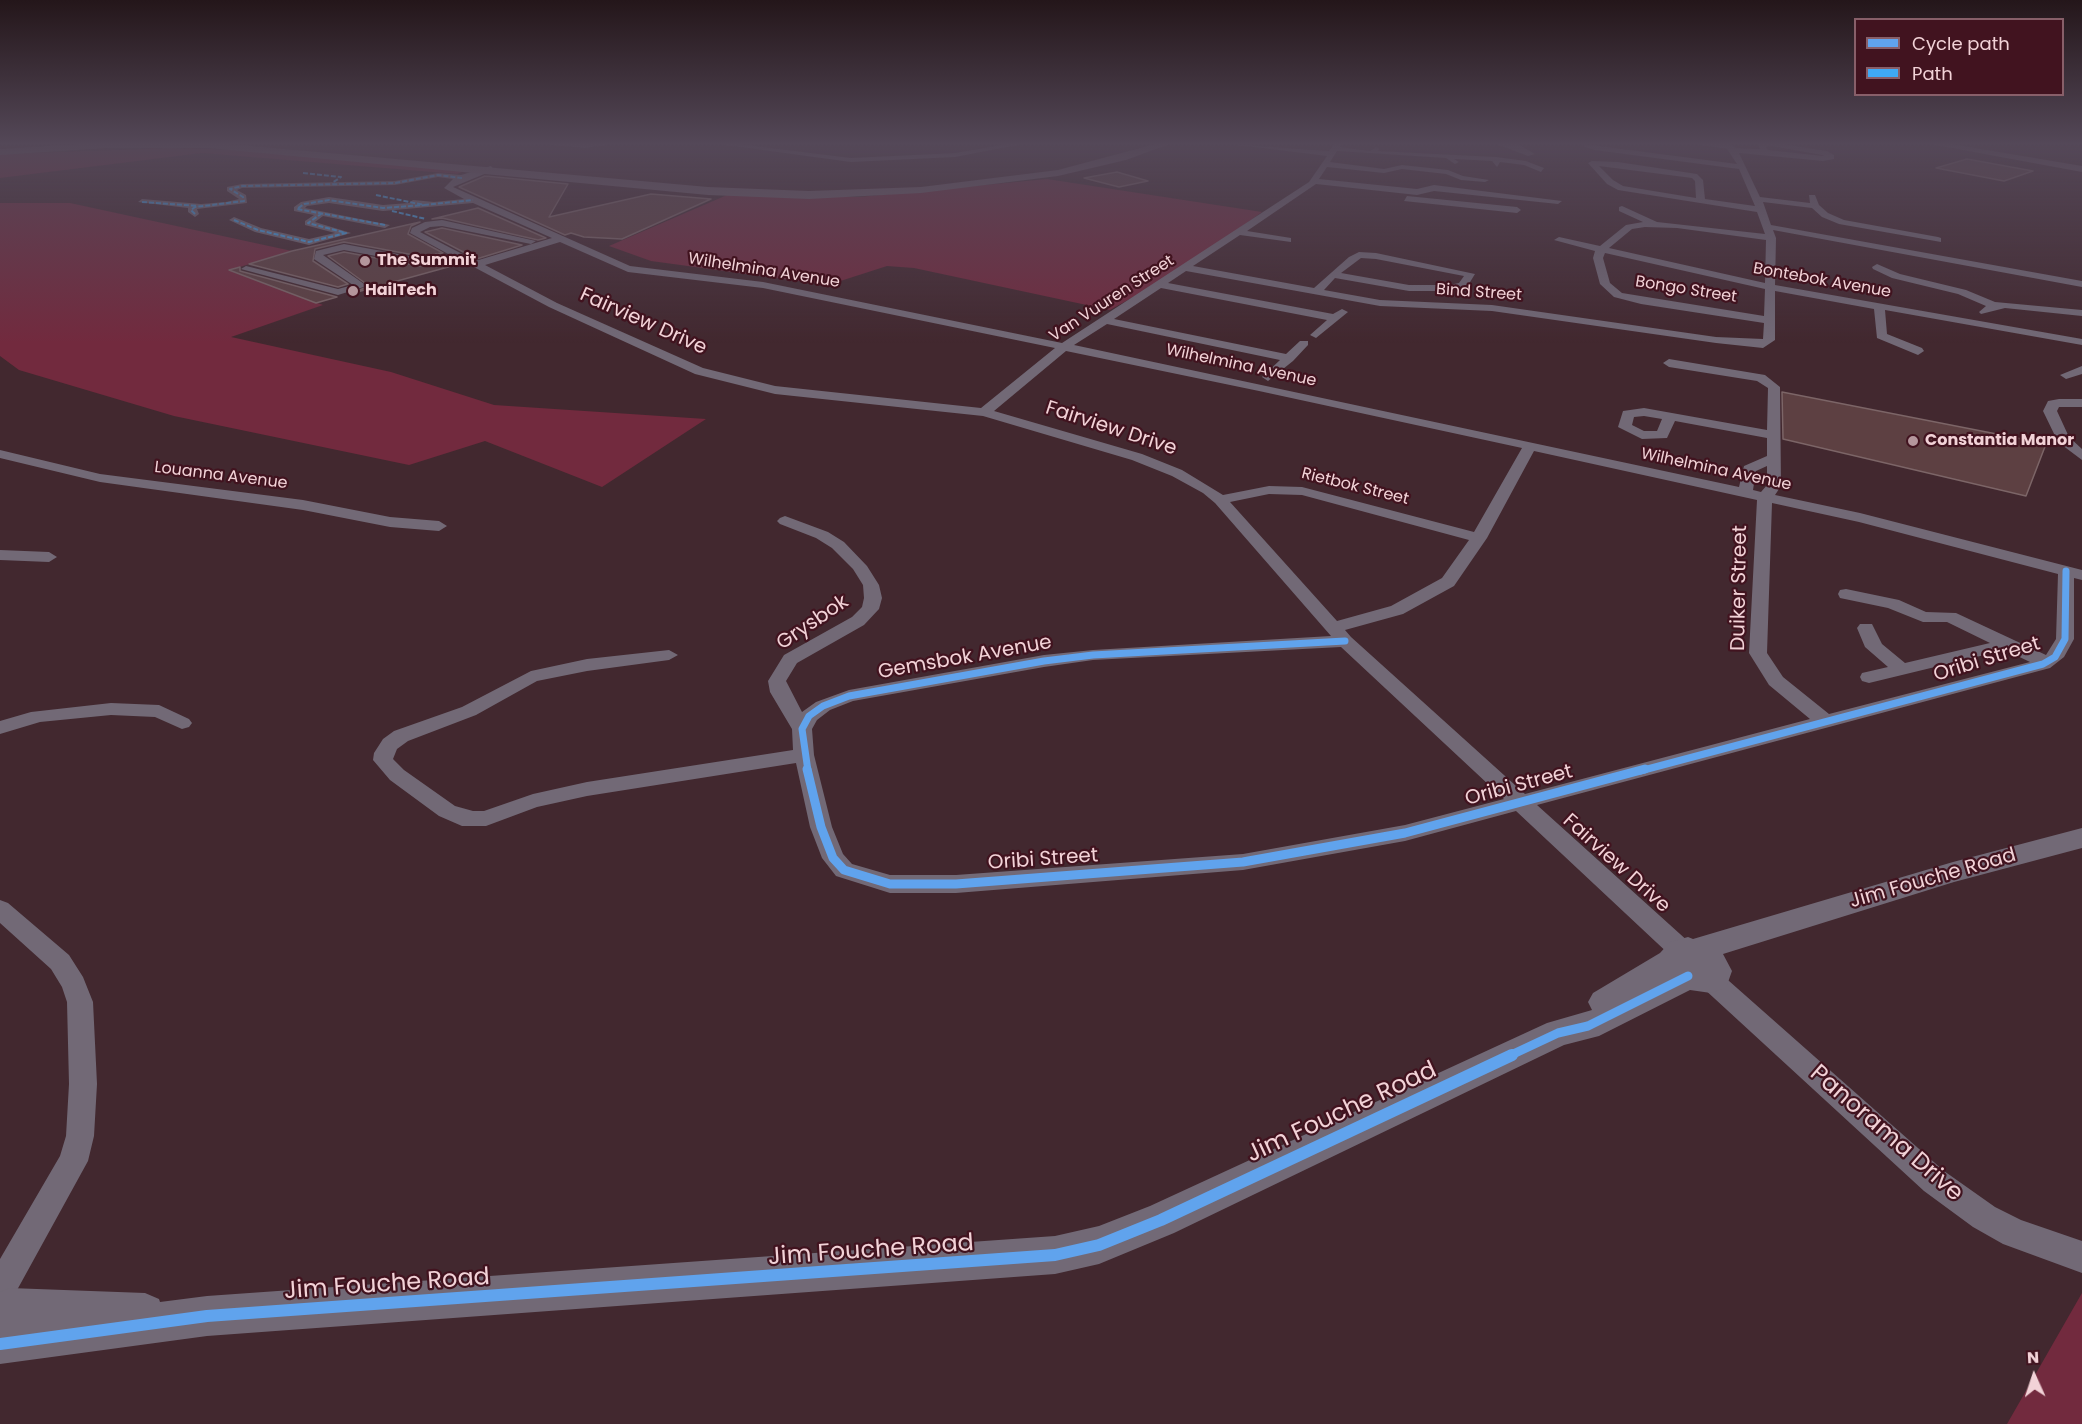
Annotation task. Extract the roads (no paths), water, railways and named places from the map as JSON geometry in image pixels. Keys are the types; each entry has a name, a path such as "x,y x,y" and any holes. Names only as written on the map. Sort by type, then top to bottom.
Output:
{"street":[{"path":"306,210 385,225"},
{"path":"393,210 426,219"},
{"name":"Wilhelmina Avenue","path":"495,210 628,269 763,285 1065,346 1860,518 2074,573"},
{"name":"Van Vuuren Street","path":"984,411 1065,346 1271,210"},
{"path":"1495,210 1516,214 1517,210"},
{"path":"1625,210 1653,223"},
{"path":"1761,210 1770,232 1768,320"},
{"path":"1821,210 1825,215 1842,222 1938,240"},
{"path":"234,220 258,230 309,242 346,233 308,223 321,213"},
{"name":"Fairview Drive","path":"531,241 442,223 428,224 415,230 416,233 553,305 710,374 775,390 984,411 1137,456 1177,473 1220,500 1339,634 1518,804 1694,963"},
{"path":"1603,250 1629,227 1653,223 1770,232 2082,284"},
{"path":"1238,232 1288,240"},
{"path":"476,264 559,239"},
{"name":"Bontebok Avenue","path":"1559,240 1770,287 2077,341"},
{"path":"246,269 338,292 362,286 317,257 319,253 344,247 419,261 459,256"},
{"name":"Bongo Street","path":"1603,250 1598,258 1601,271 1609,291 1618,295 1648,302 1768,320"},
{"path":"1315,292 1333,275 1355,257 1365,255 1470,274 1462,285 1449,288 1409,288 1333,275"},
{"path":"1876,267 1896,276 1974,296 1994,305 2020,305 2082,313"},
{"name":"Bind Street","path":"1185,268 1395,305 1492,308 1750,345 1763,344 1769,340 1768,320"},
{"path":"1158,284 1335,318"},
{"path":"1316,335 1350,304"},
{"path":"1977,324 1984,312 1994,305"},
{"path":"1879,307 1881,336 1918,351"},
{"path":"1104,320 1289,358"},
{"path":"2077,341 2082,352"},
{"path":"1268,377 1304,343"},
{"path":"1669,363 1761,378 1774,387 1772,459 1763,465 1749,469 1745,493"},
{"path":"2066,375 2082,370"},
{"path":"2082,403 2059,402 2053,404 2050,411 2063,439 2082,456"},
{"path":"1670,417 1772,435"},
{"name":"Gemsbok Avenue","path":"802,729 809,716 849,696 1044,661 1339,634 1397,610 1448,582 1479,538 1530,446"},
{"name":"Louanna Avenue","path":"4,458 100,478 303,505 390,522 439,526"},
{"name":"Duiker Street","path":"1772,459 1773,490 1765,497 1758,653 1776,681 1826,722"},
{"name":"Rietbok Street","path":"1220,500 1269,490 1302,491 1479,538"},
{"name":"Grysbok","path":"785,521 822,535 838,545 859,566 871,585 873,598 870,609 858,621 790,659 782,671 777,681 780,692 802,729"},
{"path":"0,555 49,557"},
{"name":"Oribi Street","path":"804,755 821,827 833,858 844,870 890,884 956,884 1243,862 1405,833 2046,662 2055,657 2065,639 2074,573"},
{"path":"1846,594 1893,604 1923,617 1950,617 2046,662"},
{"path":"1866,628 1874,647 1902,669"},
{"path":"1869,677 2007,644"},
{"path":"669,655 587,665 531,677 469,711 401,736 390,744 383,760 397,775 447,811 462,818 473,819 486,818 533,801 576,791 804,755 802,729"},
{"path":"0,728 48,714 111,709 159,711 182,723"},
{"name":"Jim Fouche Road","path":"2,1315 207,1316 422,1303 1055,1256 1099,1245 1161,1220 1558,1033 1588,1026 1694,963 1785,923 1953,872 2082,838"},
{"path":"0,909 60,962 74,984 80,1002 83,1084 80,1136 73,1161 2,1315"},
{"name":"Panorama Drive","path":"1694,963 1949,1192 1984,1217 2014,1233 2082,1257"}],"place":[{"name":"The Summit","path":"365,261"},
{"name":"HailTech","path":"353,291"},
{"name":"Constantia Manor","path":"1913,441"}]}
